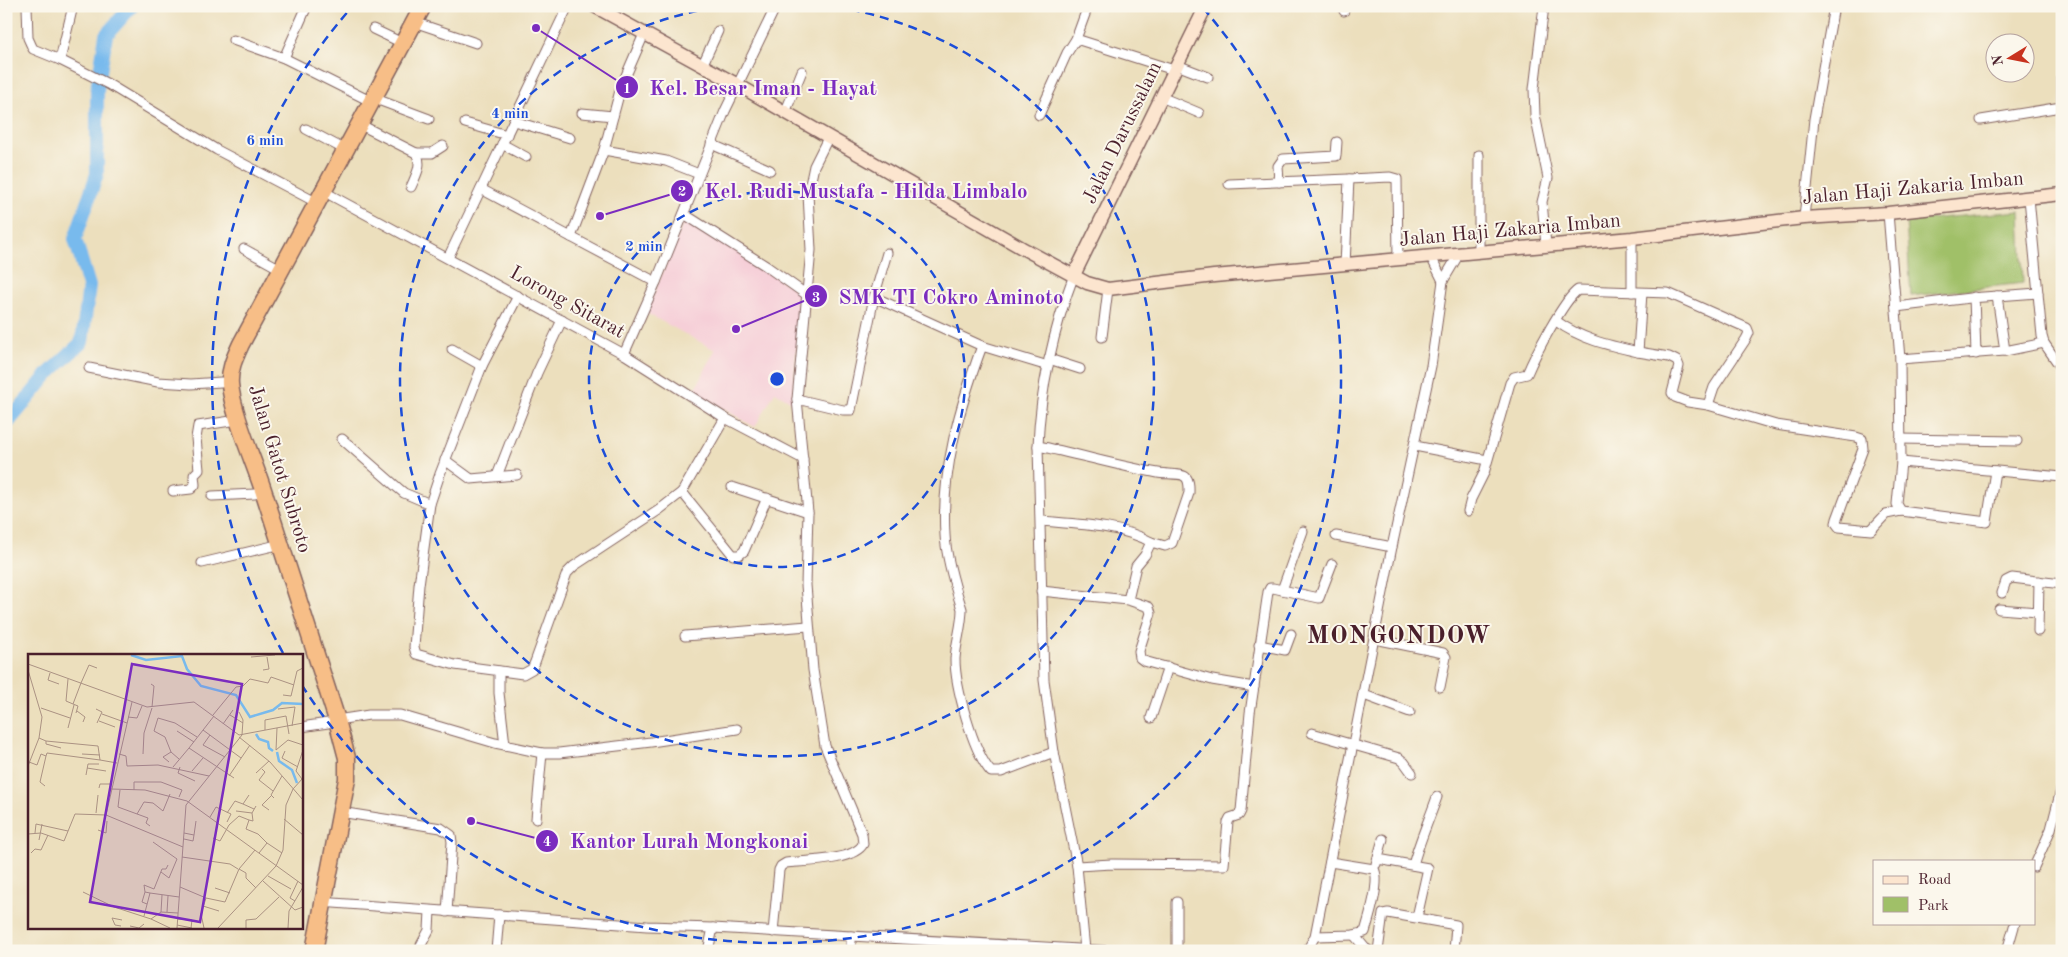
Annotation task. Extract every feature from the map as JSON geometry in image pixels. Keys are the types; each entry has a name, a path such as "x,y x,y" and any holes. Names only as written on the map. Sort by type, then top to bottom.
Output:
{"highway":[{"name":"Jalan Gatot Subroto","path":"306,951 340,812 347,768 344,744 332,721 293,599 265,494 237,415 230,386 231,365 239,340 275,266 316,192 359,124 396,40 417,11"},
{"name":"Jalan Gatot Subroto","path":"293,599 216,382 223,365 239,340 338,146 369,98 417,11"},
{"name":"Jalan Gatot Subroto","path":"314,951 338,767 332,721"}],"main road":[{"name":"Jalan Haji Zakaria Imban","path":"594,6 738,85 828,138 1074,276 1087,283 1108,289 1214,276 1632,238 1804,218 1888,213 2062,194"},
{"name":"Jalan Darussalam","path":"1074,276 1206,6"}],"street":[{"name":"Lorong Sitarat","path":"27,6 29,44 33,49 108,84 217,150 316,192 448,258 624,354 656,282 711,144 776,6"},
{"path":"60,60 73,6"},
{"path":"284,58 307,6"},
{"path":"448,258 568,6"},
{"path":"1039,115 1067,53 1076,39 1088,6"},
{"path":"1544,6 1534,89 1535,115 1548,178 1542,202 1546,245"},
{"path":"1804,218 1814,119 1834,6"},
{"path":"417,11 476,43"},
{"path":"373,29 396,40"},
{"path":"702,66 718,31"},
{"path":"571,237 604,150 621,87 644,34"},
{"path":"1076,39 1208,77"},
{"path":"233,40 284,58 369,98 429,119"},
{"path":"2062,70 2062,140"},
{"path":"785,113 802,71"},
{"path":"1161,98 1199,113"},
{"path":"1981,120 2061,107"},
{"path":"582,113 613,116"},
{"path":"514,121 570,138"},
{"path":"465,123 507,135"},
{"path":"359,124 416,153 432,153 442,146"},
{"path":"306,129 338,146"},
{"path":"773,932 779,870 781,866 786,863 843,856 855,852 863,844 862,834 826,746 813,670 808,626 806,564 808,512 797,399 811,250 807,205 809,182 828,138"},
{"path":"1280,182 1278,166 1282,159 1336,156 1337,142"},
{"path":"502,144 526,157"},
{"path":"711,144 770,170"},
{"path":"604,150 666,161 699,174"},
{"path":"411,187 420,165 416,153"},
{"path":"1479,155 1479,252"},
{"path":"1228,184 1390,177 1397,179 1398,260"},
{"path":"1345,265 1349,179"},
{"path":"481,189 656,282"},
{"path":"2029,198 2044,343 2062,369"},
{"path":"1888,213 1900,359 1901,462 1898,504 1901,511"},
{"path":"684,214 766,266 807,295"},
{"path":"1632,238 1637,292 1638,352"},
{"path":"244,249 275,266"},
{"path":"797,399 851,410 874,298 887,253"},
{"path":"1307,951 1315,936 1392,547 1415,446 1436,336 1443,281 1459,254"},
{"path":"1431,257 1443,281"},
{"path":"1074,276 1049,363 1039,418 1038,446 1042,658 1054,752 1077,866 1081,949"},
{"path":"1102,337 1108,289"},
{"path":"1468,511 1471,499 1484,473 1510,383 1514,377 1527,374 1556,321 1571,297 1578,290 1668,293 1744,326 1748,330 1748,336 1742,348 1714,387 1708,404"},
{"path":"1896,307 1974,297 2038,293"},
{"path":"518,296 482,366 442,467 430,504 419,585 415,651 419,655 455,665 527,673 532,669 560,589 570,570 659,510 682,492 725,418"},
{"path":"1997,296 2005,351"},
{"path":"1974,297 1976,354"},
{"path":"874,298 982,346 1080,369"},
{"path":"497,476 537,373 562,320"},
{"path":"1556,321 1578,336 1590,340 1675,359 1679,366 1673,395 1688,402 1708,404 1776,425 1862,439 1863,449 1837,520 1837,525 1841,528 1870,530 1886,514 1901,511 1987,522 1995,471"},
{"path":"1900,359 2005,351 2044,343"},
{"path":"982,346 959,417 951,452 946,490 945,536 962,609 955,657 956,674 968,722 985,766 991,772 1001,772 1054,752"},
{"path":"452,349 482,366"},
{"path":"624,354 725,418 803,460"},
{"path":"89,368 158,382 216,382"},
{"path":"173,491 191,489 195,485 194,475 199,470 196,438 198,426 231,421"},
{"path":"342,439 398,488 430,504"},
{"path":"1900,439 2017,441"},
{"path":"1038,446 1084,455 1150,472 1184,475 1189,486 1189,494 1172,543 1166,546 1111,530 1040,521"},
{"path":"1415,446 1487,460"},
{"path":"1901,462 2062,478"},
{"path":"442,467 471,479 517,475"},
{"path":"732,487 808,512"},
{"path":"682,492 733,555 739,555 744,551 767,498"},
{"path":"212,496 255,494"},
{"path":"1282,590 1302,531"},
{"path":"1336,536 1392,547"},
{"path":"1128,600 1136,566 1145,555 1151,542"},
{"path":"202,563 273,546"},
{"path":"1077,866 1112,864 1224,865 1228,822 1230,818 1239,816 1241,811 1247,737 1268,592 1273,588 1319,598 1332,564"},
{"path":"2002,593 2008,578 2062,584"},
{"path":"2038,631 2039,581"},
{"path":"1041,591 1128,600 1149,607 1151,614 1139,645 1140,658 1144,661 1212,680 1254,687"},
{"path":"1999,609 2038,612"},
{"path":"684,636 808,626"},
{"path":"1259,645 1286,650 1291,634"},
{"path":"1375,639 1443,653 1446,657 1440,687"},
{"path":"1151,718 1168,667"},
{"path":"499,671 499,693 505,745"},
{"path":"1364,695 1410,712"},
{"path":"302,728 369,715 400,715 505,745 542,753 574,753 737,729"},
{"path":"1312,733 1398,758 1404,762 1412,773"},
{"path":"536,819 542,753"},
{"path":"2036,862 2050,829 2062,786"},
{"path":"1413,865 1421,835 1428,824 1437,797"},
{"path":"340,812 447,830 452,842 447,912"},
{"path":"1315,936 1365,932 1374,894 1376,874 1374,869 1384,839"},
{"path":"1378,859 1426,868 1428,872 1416,917"},
{"path":"1330,862 1374,869"},
{"path":"319,902 647,926 851,936 1035,949 1113,951"},
{"path":"1177,902 1178,951"},
{"path":"421,945 429,930 430,911"},
{"path":"1378,951 1383,914 1388,913 1456,925 1454,951"},
{"path":"496,951 500,915"},
{"path":"2007,951 2015,924"},
{"path":"708,951 713,928"},
{"path":"1354,934 1365,948 1370,951"},
{"path":"851,936 851,951"}],"shaded area":[{"path":"686,216 801,294 792,402 775,392 755,427 694,392 715,350 646,313"}],"green space":[{"path":"2020,211 2023,283 1911,296 1906,221"}],"waterway":[{"path":"6,425 49,373 82,342 89,286 75,239 97,174 97,90 106,35 132,6"}],"place":[{"name":"Kel. Besar Iman - Hayat","path":"536,28"},
{"name":"Kel. Rudi Mustafa - Hilda Limbalo","path":"600,216"},
{"name":"SMK TI Cokro Aminoto","path":"736,329"},
{"name":"Kantor Lurah Mongkonai","path":"471,821"}],"district":[{"name":"MONGONDOW","path":"1399,636"}]}
